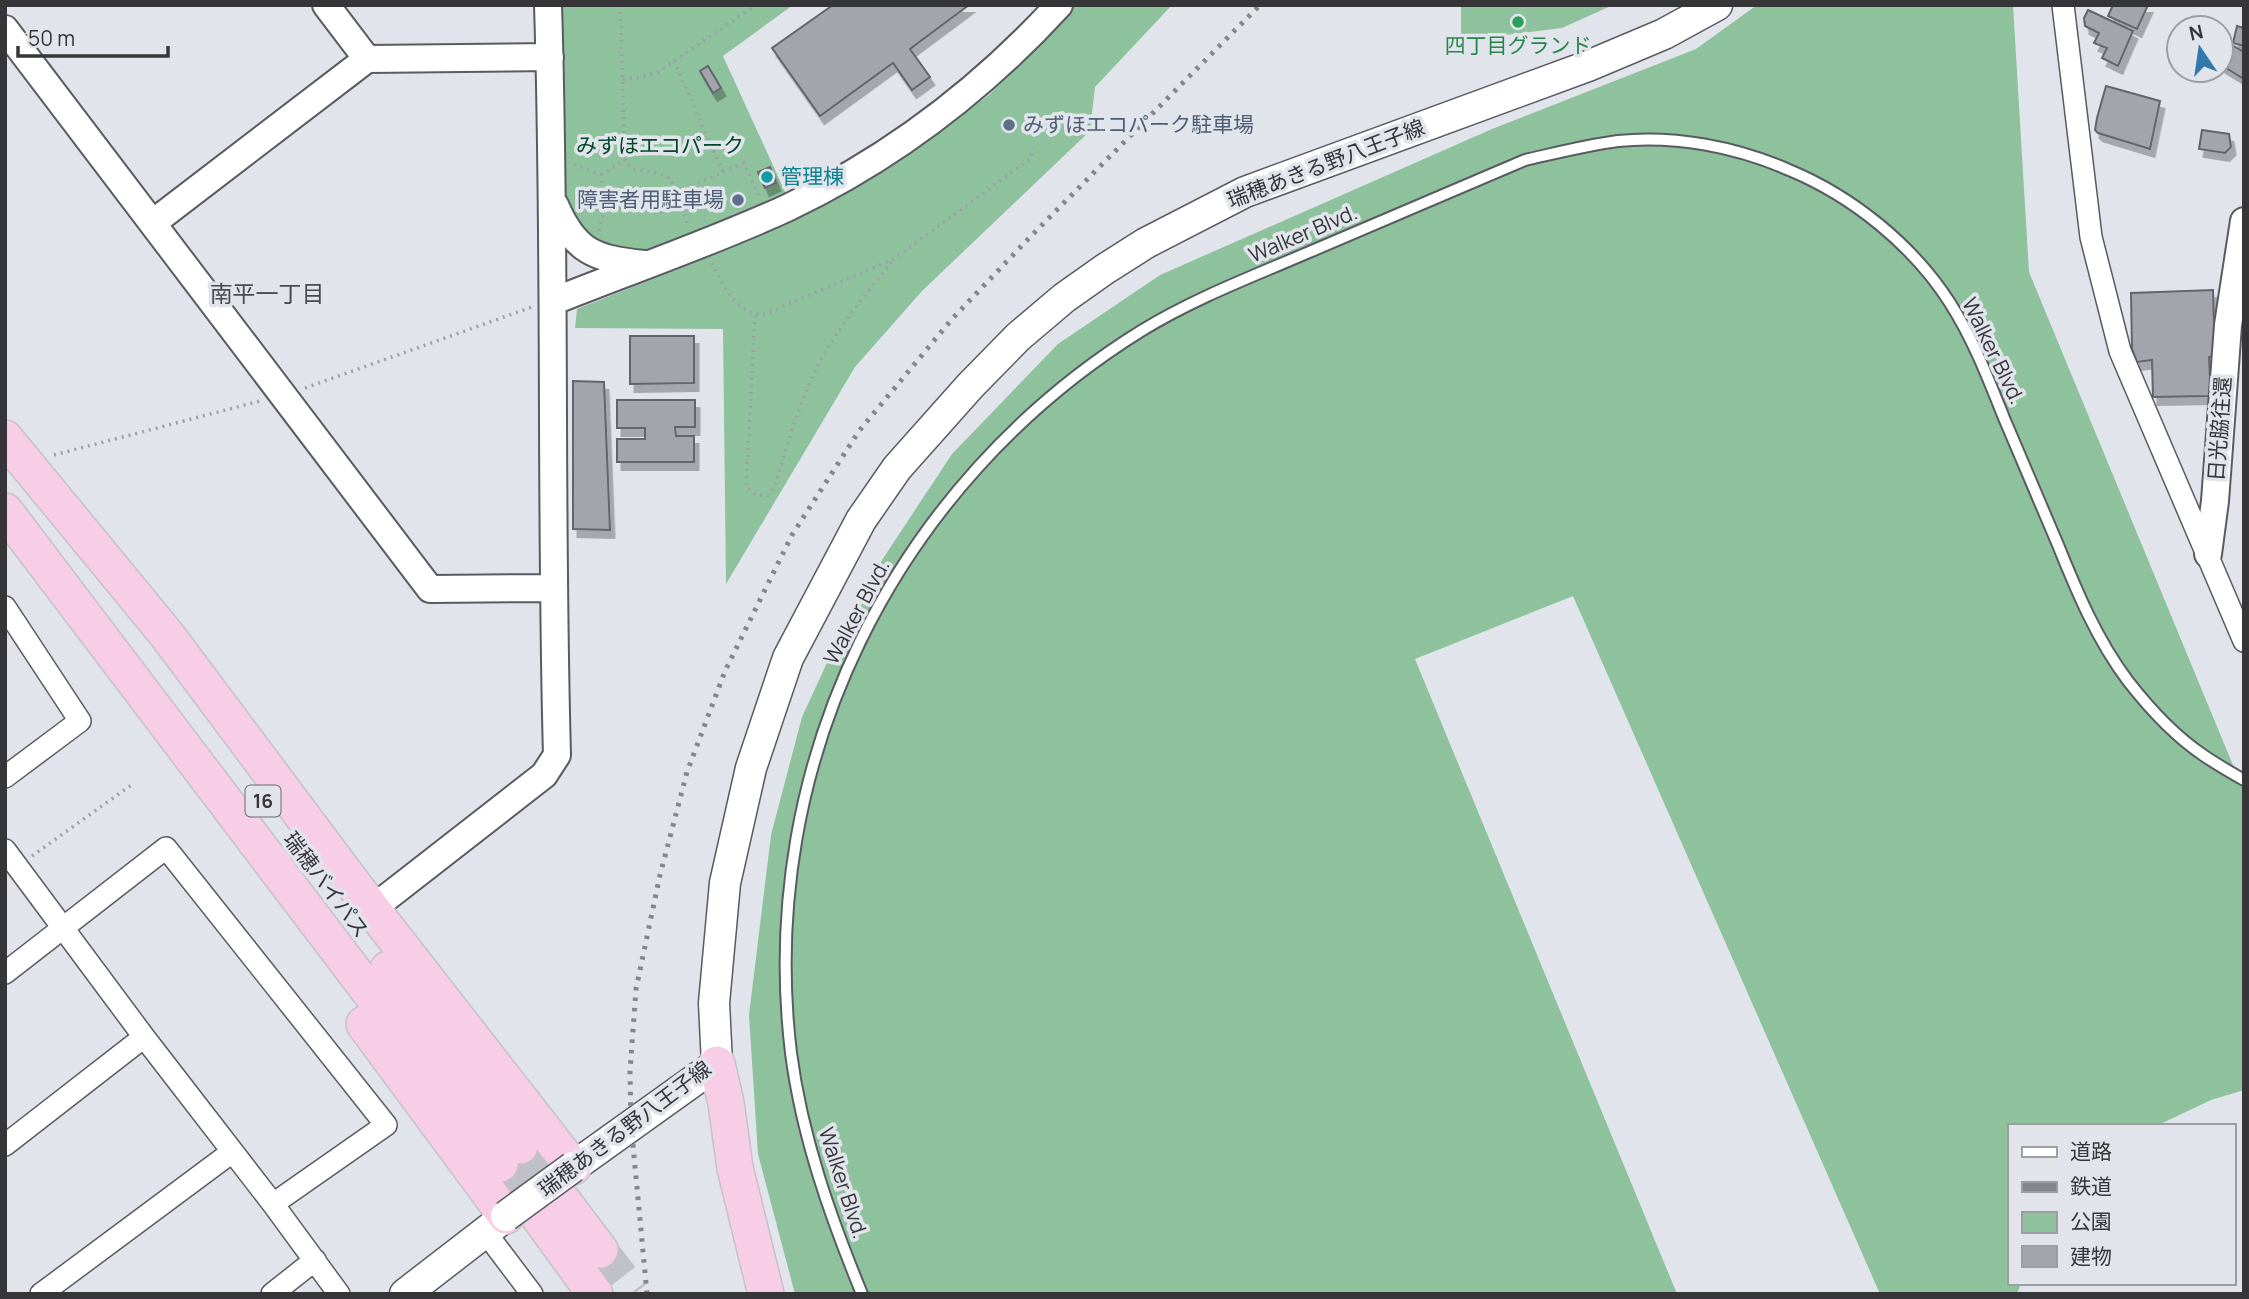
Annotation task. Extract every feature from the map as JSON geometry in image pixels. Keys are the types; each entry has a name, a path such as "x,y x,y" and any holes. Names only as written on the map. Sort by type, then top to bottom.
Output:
{"highway":[{"path":"5,438 167,635 372,909 573,1167"},
{"name":"瑞穂バイパス","path":"5,456 510,1155 5,511"},
{"path":"50,571 65,618 524,1217 595,1294"},
{"path":"717,1064 715,1115 741,1264 743,1294"},
{"path":"717,1064 726,1103 735,1168 766,1294"},
{"path":"524,1217 600,1250"}],"main road":[{"name":"瑞穂あきる野八王子線","path":"405,1294 524,1217 573,1167 717,1064 715,1003 725,883 751,768 788,658 861,520 897,468 1018,337 1064,298 1105,269 1146,243 1245,192 1588,66 1664,34 1717,5"}],"street":[{"path":"326,5 367,59"},
{"path":"372,909 544,775 557,755 552,588 554,301 548,5"},
{"path":"554,301 787,208 871,162 944,112 1014,51 1059,5"},
{"path":"2063,5 2091,237 2120,351 2244,641"},
{"path":"5,29 430,589 552,588"},
{"path":"153,222 367,59 550,57"},
{"path":"553,200 564,225 579,244 589,251 606,259 646,264"},
{"name":"日光脇往還","path":"2208,554 2216,501 2228,325 2244,221"},
{"path":"5,607 80,721 5,777"},
{"path":"5,973 166,848 386,1125 273,1204"},
{"path":"11,858 339,1294"},
{"path":"5,1145 144,1037"},
{"path":"41,1294 232,1152"},
{"path":"524,1217 532,1294"},
{"path":"272,1294 314,1260"}],"lane":[{"name":"Walker Blvd.","path":"862,1294 834,1225 807,1139 792,1054 786,992 786,935 791,873 817,749 845,673 884,593 927,529 970,473 1025,417 1077,374 1143,330 1226,287 1525,160 1574,148 1621,141 1672,141 1725,148 1774,163 1815,180 1894,237 1924,268 1949,301 1971,340 2074,584 2097,632 2122,671 2165,722 2202,755 2244,780"}],"path":[{"path":"620,5 625,160 632,169 658,173 671,179 689,227"},
{"path":"623,80 657,73 756,5"},
{"path":"674,61 723,172"},
{"path":"711,261 728,294 755,315 763,316 894,259 1031,158 1033,148"},
{"path":"601,174 625,160"},
{"path":"564,162 601,174"},
{"path":"676,193 744,163 759,197"},
{"path":"598,234 605,209 601,174"},
{"path":"605,209 632,208 658,213 682,208"},
{"path":"755,315 747,487 756,495 768,495 774,488 799,412 825,352 866,293 894,259"},
{"path":"11,858 134,783"}],"green space":[{"name":"みずほエコパーク","path":"561,5 793,5 723,56 787,196 773,227 878,175 990,94 1076,5 1172,5 1095,87 1090,131 922,291 855,367 726,584 723,329 575,328 577,309 703,259 693,237 646,250 616,251 588,238 573,223 565,200"},
{"name":"四丁目グランド","path":"1461,5 1613,5 1562,28 1489,37 1461,35"},
{"path":"1757,5 2013,5 2029,272 2242,787 2244,1090 2211,1100 2160,1124 2008,1124 2008,1285 2020,1285 2017,1294 1880,1294 1573,596 1415,659 1677,1294 795,1294 758,1154 749,1015 771,835 802,717 844,626 884,557 952,454 1058,344 1160,275 1492,129 1696,49"}],"building":[{"path":"833,5 969,5 910,49 930,77 912,90 893,63 820,116 772,48"},
{"path":"2113,5 2148,5 2137,29 2108,16"},
{"path":"2088,10 2133,31 2118,66 2102,58 2107,48 2094,43 2099,33 2085,26 2084,18"},
{"path":"2237,26 2244,28 2244,46 2235,44"},
{"path":"2235,47 2244,52 2244,79 2235,74"},
{"path":"708,66 721,88 713,93 700,71"},
{"path":"2106,86 2160,101 2150,149 2095,130"},
{"path":"2202,130 2229,134 2231,147 2225,153 2199,149"},
{"name":"管理棟","path":"770,167 776,183 765,188 758,172"},
{"path":"2213,290 2215,356 2209,357 2211,396 2153,397 2152,360 2137,362 2132,349 2131,293"},
{"path":"630,336 694,336 694,383 630,384"},
{"path":"573,381 604,382 610,530 573,529"},
{"path":"617,400 695,400 695,427 675,427 676,436 694,436 694,462 617,462 617,439 645,439 645,428 617,428"}],"tunnel":[{"path":"520,1146 563,1201"},
{"path":"500,1164 539,1217"},
{"path":"600,1250 634,1294"}],"railway":[{"path":"647,1294 631,1124 630,1071 636,989 660,875 687,772 725,671 792,535 859,431 952,319 1260,5"}],"place":[{"name":"四丁目グランド","path":"1518,22"},
{"name":"みずほエコパーク駐車場","path":"1009,125"},
{"name":"管理棟","path":"767,177"},
{"name":"障害者用駐車場","path":"738,200"}],"district":[{"name":"南平一丁目","path":"267,294"}]}
